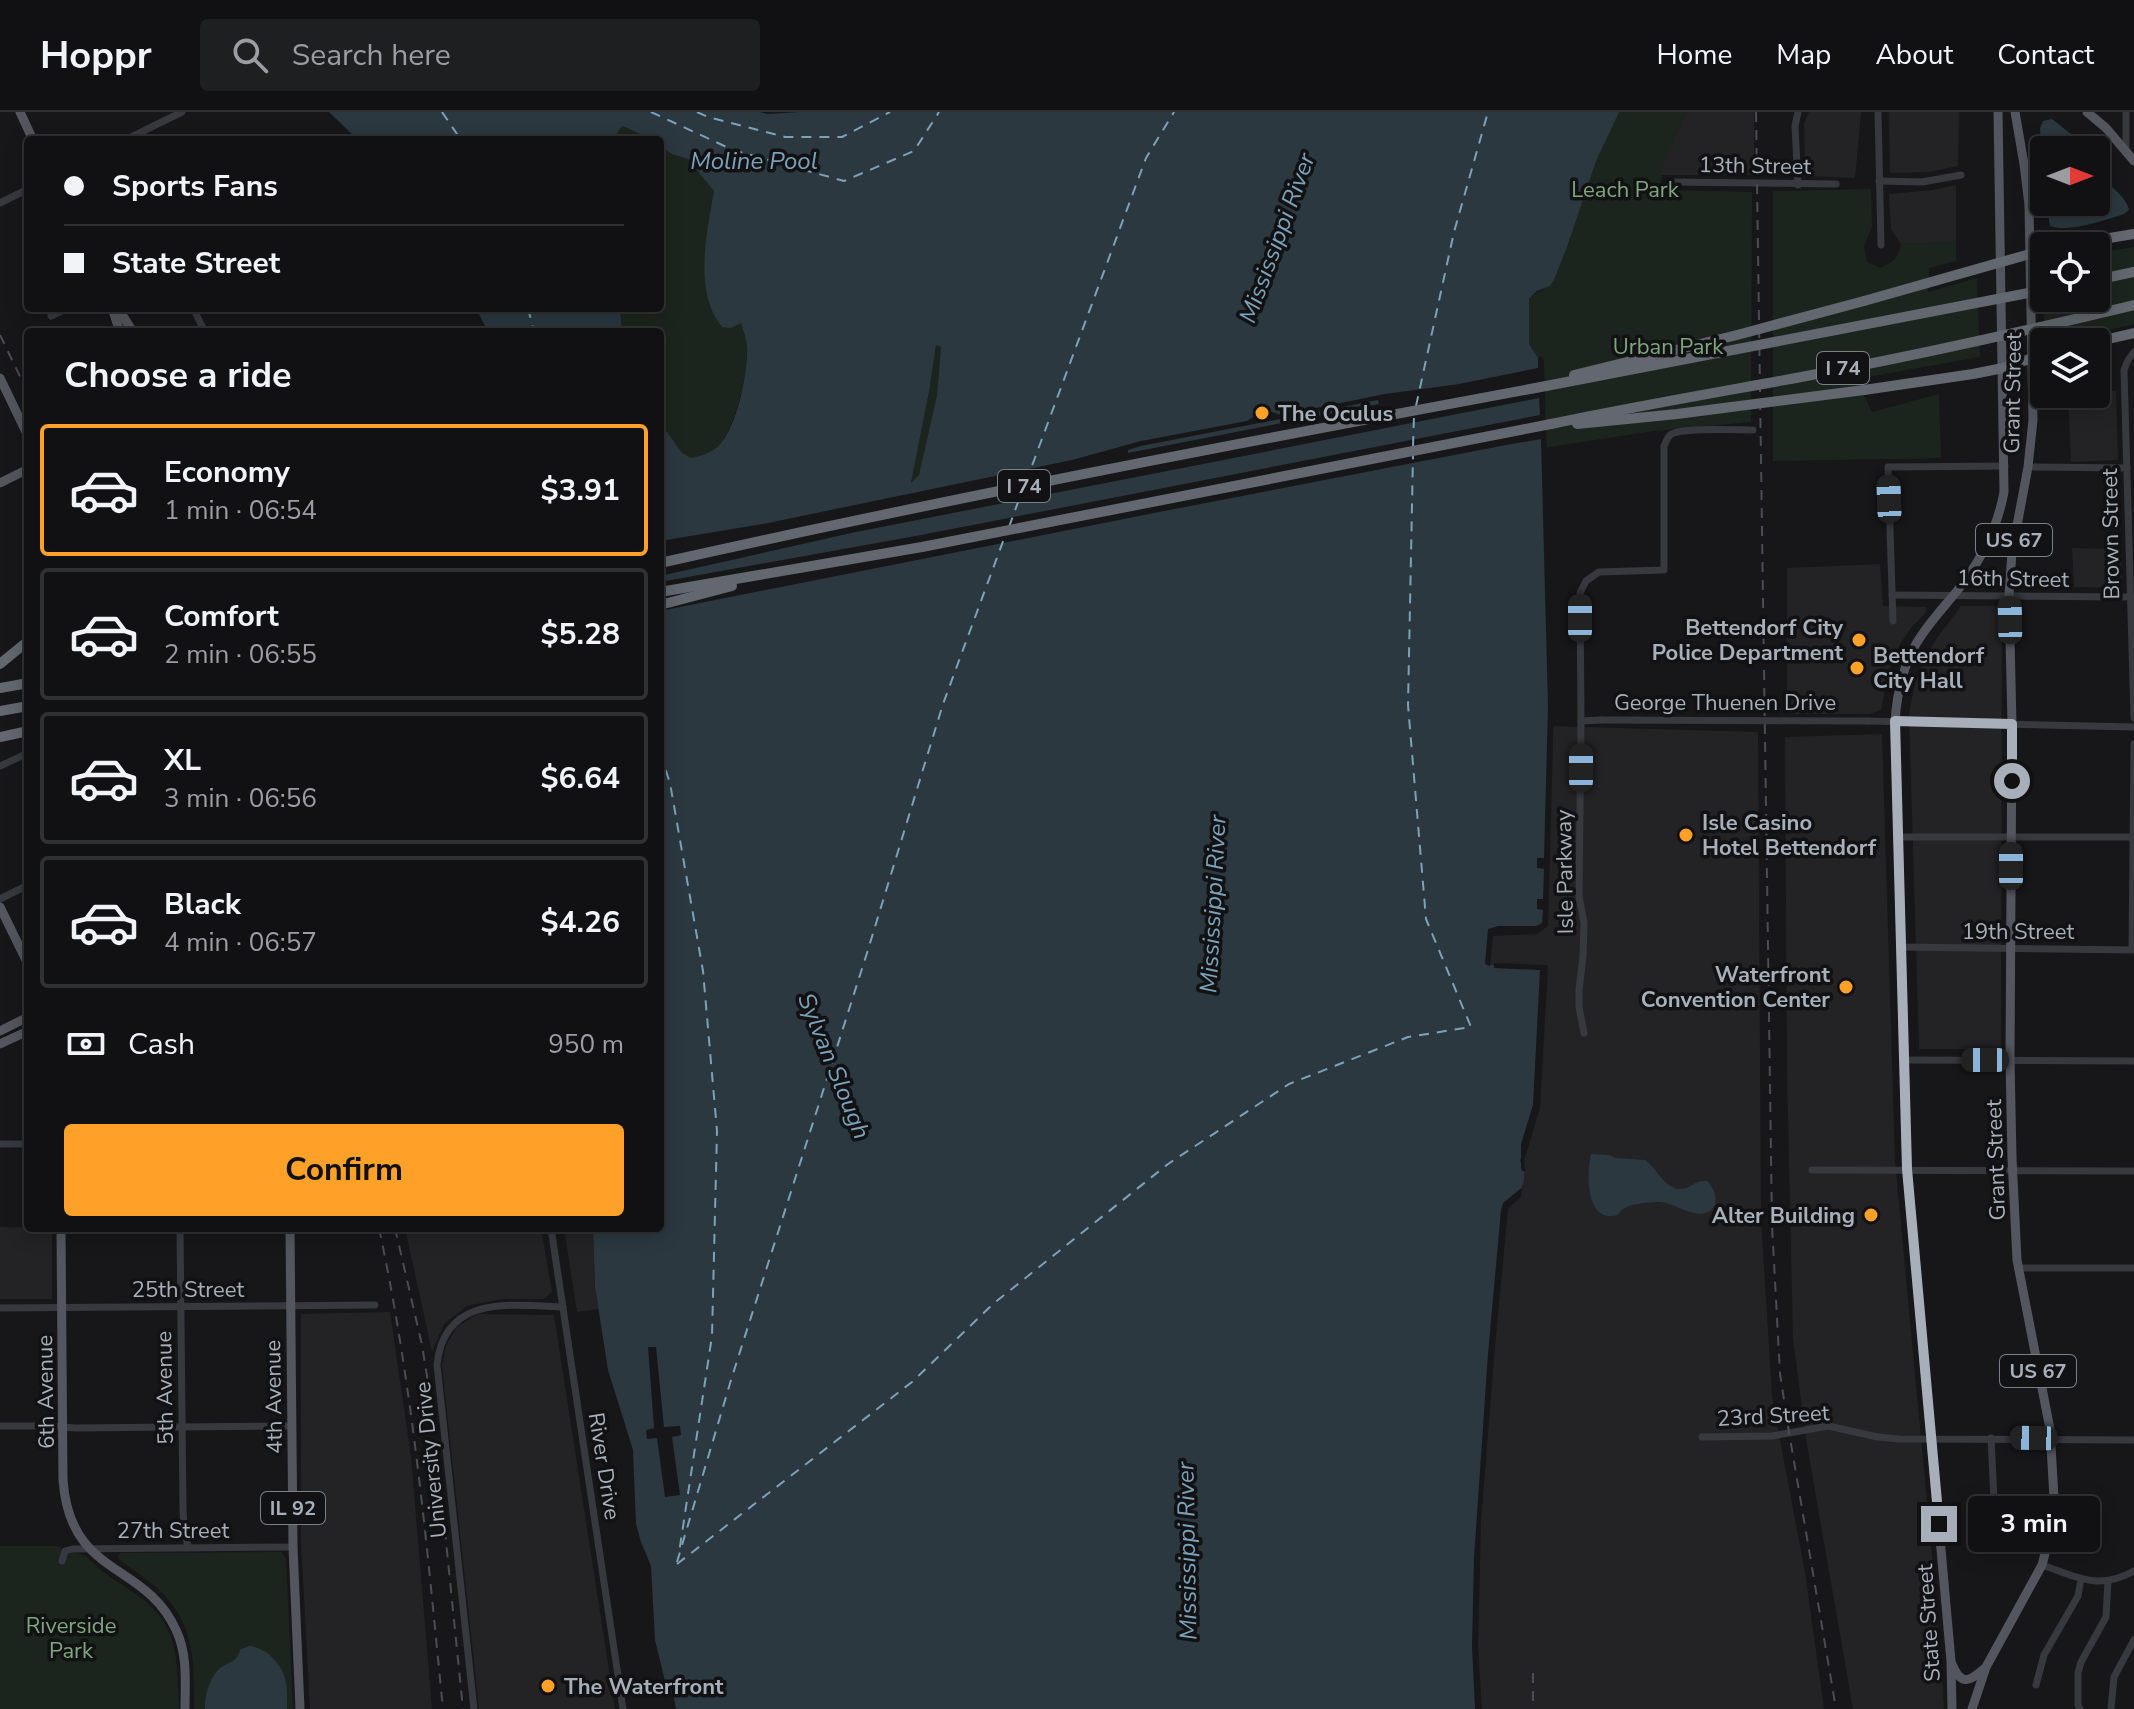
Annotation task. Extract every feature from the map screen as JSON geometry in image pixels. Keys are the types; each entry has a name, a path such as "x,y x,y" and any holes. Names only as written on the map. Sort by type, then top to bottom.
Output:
{"highway":[{"path":"2110,238 2134,234"},
{"path":"1546,386 1597,368 1864,301 2030,253"},
{"path":"2110,277 2134,272"},
{"name":"I 74","path":"664,560 1126,466 2030,293"},
{"name":"I 74","path":"664,591 922,547 1682,397 1796,378 2134,305"},
{"path":"2110,339 2134,333"},
{"path":"1551,424 1636,419 1916,384 2003,368 2030,359"},
{"path":"664,604 769,573"},
{"path":"0,664 24,644"},
{"path":"0,688 24,684"},
{"path":"0,711 24,707"},
{"path":"0,737 24,732"}],"main road":[{"path":"20,112 31,136"},
{"name":"Grant Street","path":"1998,112 2005,466"},
{"name":"Grant Street","path":"2015,112 2027,183 2030,253"},
{"path":"2087,112 2106,128 2130,157"},
{"path":"0,378 24,428"},
{"name":"Grant Street","path":"1972,1709 1986,1667 2042,1565 2052,1527 2054,1498 2051,1438 2018,1268 2012,1169 2009,595 2012,552 2028,467 2033,408"},
{"name":"US 67","path":"1895,721 1900,685 1909,657 1924,631 1983,554 2004,492 2005,466"},
{"path":"0,483 24,471"},
{"name":"State Street","path":"1895,721 1907,1169 1951,1661 1952,1709"},
{"path":"0,907 24,956"},
{"path":"0,1031 24,1019"},
{"path":"0,1046 24,1033"},
{"path":"0,1046 24,1040"},
{"name":"6th Avenue","path":"61,1232 63,1480 66,1504 75,1529 89,1550"},
{"name":"4th Avenue","path":"290,1232 293,1547 300,1709"},
{"path":"89,1550 148,1594 172,1622 184,1657 185,1709"},
{"path":"1951,1661 1957,1674 1966,1680 1986,1667"}],"street":[{"path":"133,136 182,112"},
{"path":"1798,112 1795,126 1798,185"},
{"path":"1878,112 1881,245"},
{"path":"2126,112 2130,157"},
{"path":"1879,181 1931,181 1961,175"},
{"name":"13th Street","path":"1674,182 1836,184"},
{"path":"0,203 24,191"},
{"path":"51,316 60,312"},
{"name":"Brown Street","path":"2134,352 2124,370 2134,718"},
{"name":"Isle Parkway","path":"1584,1033 1579,1002 1584,923 1579,896 1580,593 1586,581 1599,572 1664,570 1664,446 1668,437 1674,432 1684,431 1753,430"},
{"path":"1893,621 1888,467 2005,466"},
{"path":"2028,467 2127,468"},
{"name":"16th Street","path":"1892,595 2132,596"},
{"name":"George Thuenen Drive","path":"1581,721 1895,721 2134,727"},
{"path":"2133,950 2134,744"},
{"path":"0,766 24,755"},
{"path":"1898,837 2134,837"},
{"path":"0,899 24,887"},
{"name":"19th Street","path":"1900,947 2133,950"},
{"path":"1903,1060 2134,1061"},
{"path":"0,1144 24,1144"},
{"path":"1812,1170 2134,1171"},
{"name":"5th Avenue","path":"180,1232 184,1528 188,1547"},
{"name":"River Drive","path":"552,1232 623,1709"},
{"path":"2018,1268 2134,1268"},
{"name":"25th Street","path":"0,1308 375,1305"},
{"name":"University Drive","path":"474,1709 438,1355 454,1323 474,1310 498,1306 563,1307"},
{"path":"0,1426 292,1426"},
{"name":"23rd Street","path":"1702,1437 1772,1436 1828,1426 1878,1437 2134,1440"},
{"path":"1991,1438 1994,1500"},
{"name":"27th Street","path":"62,1561 68,1549 293,1547"},
{"path":"2042,1565 2091,1582 2120,1579 2134,1571"},
{"path":"2036,1685 2048,1648 2078,1596 2081,1579"},
{"path":"2080,1709 2078,1673 2106,1617 2108,1581"},
{"path":"2111,1709 2114,1677 2134,1640"}],"shaded area":[{"path":"1687,112 1754,112 1754,175 1661,175 1661,168"},
{"path":"1809,112 1861,112 1855,178 1805,176 1804,124"},
{"path":"1889,112 1959,112 1958,166 1930,172 1890,173"},
{"path":"1956,185 1956,242 1901,244 1891,229 1889,194"},
{"path":"2110,391 2116,391 2118,460 2071,462 2069,408 2110,408"},
{"path":"2072,548 2121,549 2122,588 2074,587"},
{"path":"1880,564 1883,606 1926,607 1926,612 1900,644 1888,674 1881,710 1870,714 1787,714 1787,568"},
{"path":"1961,606 2002,606 2001,1049 1919,1049 1909,714 1915,682 1925,659"},
{"path":"1549,726 1758,732 1761,1219 1772,1397 1805,1572 1824,1709 1478,1709 1474,1594 1503,1220 1536,1108 1538,968 1488,966 1489,932"},
{"path":"1882,734 1895,1161 1944,1709 1853,1709 1806,1439 1793,1338 1787,1074 1785,737"},
{"path":"0,1227 24,1227 24,1232 52,1232 52,1299 0,1299"},
{"path":"406,1232 542,1232 552,1292 544,1299 501,1299 467,1306 444,1324 432,1352"},
{"path":"565,1232 593,1232 598,1309 577,1312"},
{"path":"390,1312 411,1457 432,1709 310,1709 301,1543 301,1314"},
{"path":"478,1314 554,1315 615,1709 479,1709 442,1365 446,1346 457,1327"}],"green space":[{"name":"Urban Park","path":"1617,112 1687,112 1662,168 1661,190 1752,192 1751,422 1654,431 1543,448 1540,361 1529,345 1529,299 1554,280 1571,237 1549,258"},
{"path":"618,119 655,136 607,136"},
{"path":"664,140 724,168 741,322 747,346 742,390 734,418 715,449 691,458 682,454 664,428 664,328 622,328 620,312 664,312"},
{"name":"Urban Park","path":"1871,189 1872,227 1864,246 1867,262 1880,268 1885,266 1896,257 1901,244 1956,242 1956,261 1929,268 1928,292 1977,278 1980,357 1856,379 1872,412 1939,394 1941,458 1773,461 1773,191"},
{"path":"2134,247 2134,324 2110,330 2044,328 2044,312 2110,312 2110,251"},
{"path":"936,344 941,347 937,395 919,476 911,483 929,392"},
{"name":"Riverside Park","path":"0,1546 58,1546 67,1554 79,1553 146,1602 165,1624 174,1647 179,1709 0,1709"},
{"name":"Riverside Park","path":"281,1552 286,1558 293,1709 194,1709 193,1663 182,1621 164,1595 118,1555"}],"water":[{"path":"329,112 1619,112 1596,161 1554,280 1529,299 1529,344 1540,361 1550,706 1544,924 1533,932 1489,932 1488,965 1544,968 1536,1108 1520,1161 1524,1181 1519,1192 1504,1207 1477,1522 1478,1709 676,1709 666,1685 655,1640 651,1566 636,1524 633,1450 608,1370 595,1287 593,1232 664,1232 664,428 682,453 691,458 715,449 734,419 742,391 747,350 741,323 731,328 722,327 708,297 704,261 714,191 688,159 664,149 664,136 645,136 622,126 615,136 354,136","holes":["936,345 941,347 937,395 919,475 911,483"]},
{"path":"2052,119 2073,136 2041,136 2043,121"},
{"path":"2110,185 2129,210 2087,225 2067,228 2050,226 2048,216 2110,216"},
{"path":"478,312 620,312 622,328 486,328"},
{"path":"1591,1154 1645,1160 1675,1188 1707,1181 1716,1201 1712,1209 1703,1214 1660,1202 1636,1204 1621,1210 1616,1216 1604,1215 1597,1210 1590,1192"},
{"path":"249,1646 265,1652 282,1670 287,1709 205,1709 214,1675 234,1660 240,1650"}],"pier":[{"path":"1541,356 1544,361 1554,706 1548,926 1537,934 1493,936 1490,966 1485,964 1488,929 1542,923 1543,910 1537,909 1537,899 1543,899 1544,869 1537,868 1537,858 1544,858 1548,706 1541,439 664,610 664,581 921,535 1540,415 1539,398 856,532 664,575 664,540 768,523 1072,460 1141,441 1247,421 1261,412 1281,415 1538,368 1538,358","holes":["1378,400 1379,404 1128,453 1128,450 1141,446"]},
{"path":"1494,963 1548,967 1540,1108 1524,1161 1525,1171 1521,1167 1521,1144 1533,1105 1540,970 1494,968"},
{"path":"1520,1189 1521,1197 1508,1209 1495,1346 1481,1522 1478,1646 1482,1709 1475,1709 1472,1646 1474,1558 1488,1354 1501,1210 1503,1203"},
{"path":"648,1347 656,1347 664,1427 680,1426 681,1435 672,1437 680,1495 665,1497 657,1438 647,1439 646,1430 654,1428"}],"ferry route":[{"path":"442,112 458,136"},
{"path":"651,112 733,150 844,181 914,151 939,112"},
{"path":"697,112 785,137 842,137 890,112"},
{"path":"1026,482 1146,158 1174,112"},
{"path":"1416,406 1454,232 1488,112"},
{"path":"529,312 533,328"},
{"path":"1413,446 1414,416"},
{"path":"677,1564 912,1382 993,1304 1168,1164 1289,1084 1408,1037 1471,1027 1426,919 1408,705 1413,456"},
{"path":"1009,527 1022,491"},
{"path":"677,1562 943,704 1005,536"},
{"path":"664,765 670,783 703,971 717,1131 712,1336 679,1553"}],"railway":[{"path":"1756,112 1772,1225 1780,1374 1836,1709"},
{"path":"0,335 24,385"},
{"path":"380,1232 410,1408 443,1709"},
{"path":"396,1232 422,1345 433,1413 463,1709"},
{"path":"1533,1673 1533,1709"}],"place":[{"name":"The Oculus","path":"1262,413"},
{"name":"Bettendorf City Police Department","path":"1859,640"},
{"name":"Bettendorf City Hall","path":"1857,668"},
{"name":"Isle Casino Hotel Bettendorf","path":"1686,835"},
{"name":"Waterfront Convention Center","path":"1846,987"},
{"name":"Alter Building","path":"1871,1215"},
{"name":"The Waterfront","path":"548,1686"}],"route":[{"path":"1939,1524 1907,1169 1895,721 2012,724 2012,781"}],"water label":[{"name":"Moline Pool","path":"754,161"},
{"name":"Mississippi River","path":"1277,238"},
{"name":"Mississippi River","path":"1213,904"},
{"name":"Sylvan Slough","path":"834,1066"},
{"name":"Mississippi River","path":"1187,1551"}],"park label":[{"name":"Leach Park","path":"1625,189"}]}
